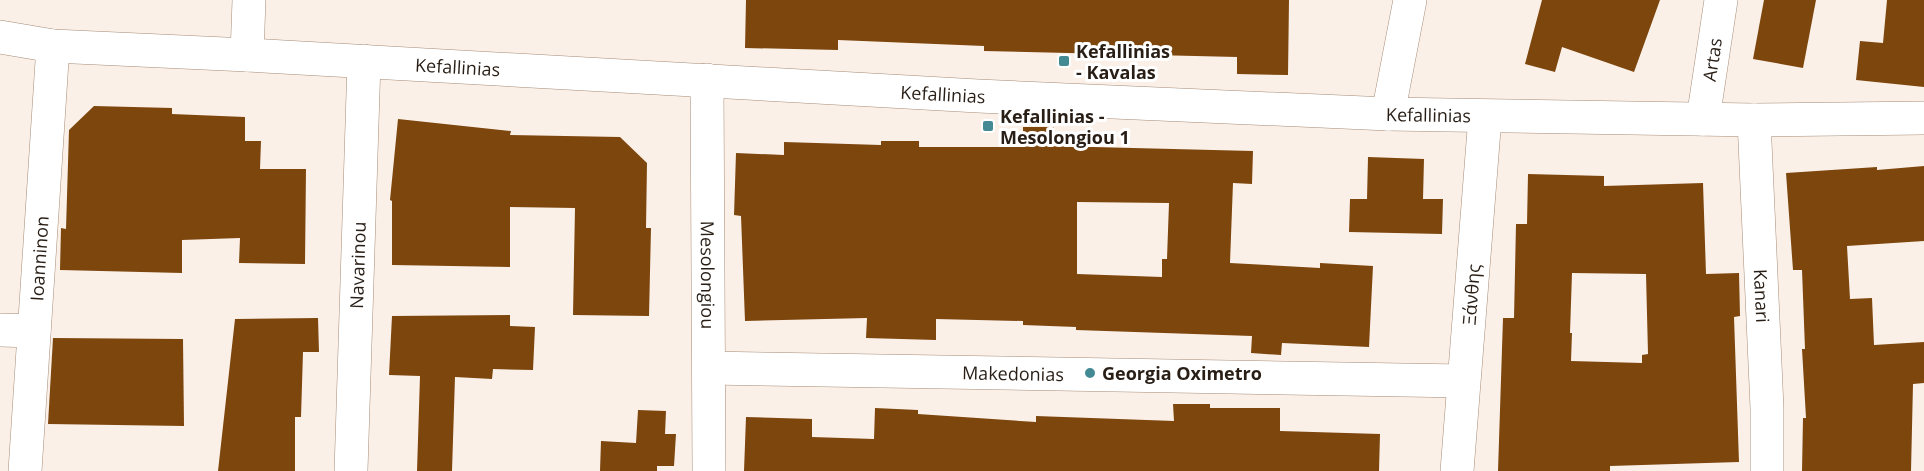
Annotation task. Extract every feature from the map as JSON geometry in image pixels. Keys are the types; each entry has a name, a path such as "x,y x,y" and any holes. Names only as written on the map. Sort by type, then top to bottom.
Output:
{"street":[{"path":"246,55 249,0"},
{"path":"1388,114 1410,0"},
{"name":"Artas","path":"1703,119 1721,0"},
{"name":"Kefallinias","path":"0,37 53,46 364,61 978,96 1388,114 1754,120 1924,118"},
{"name":"Ioanninon","path":"25,471 53,46"},
{"name":"Navarinou","path":"351,471 364,61"},
{"name":"Mesolongiou","path":"707,80 710,471"},
{"name":"Ξάνθης","path":"1457,471 1485,117"},
{"name":"Kanari","path":"1754,120 1767,408 1767,471"},
{"path":"0,330 34,331"},
{"name":"Makedonias","path":"709,368 1463,381"}],"building":[{"path":"746,0 1289,0 1288,75 1237,74 1237,57 984,51 984,46 838,40 838,50 745,48"},
{"path":"1542,0 1660,0 1634,72 1562,47 1555,72 1525,64"},
{"path":"1764,0 1816,0 1803,68 1753,59"},
{"path":"1887,0 1924,0 1924,87 1856,80 1860,41 1883,43"},
{"path":"94,106 172,108 172,114 245,117 245,141 261,141 260,169 306,169 305,264 239,263 240,238 182,240 182,273 60,270 61,228 66,229 69,130"},
{"path":"398,119 511,131 510,135 620,137 647,163 646,228 651,228 649,316 573,315 575,208 510,207 510,267 392,265 392,201 390,200"},
{"path":"1023,127 1054,127 1053,146 1253,151 1252,184 1233,183 1230,263 1320,268 1320,263 1373,266 1369,347 1282,343 1281,355 1251,353 1252,336 1076,330 1076,327 1023,325 1023,321 936,319 936,340 866,338 867,318 745,321 741,216 734,215 736,153 784,155 784,142 881,145 881,141 919,141 919,147 1023,147","holes":["1077,202 1169,203 1167,259 1162,259 1162,277 1077,274"]},
{"path":"1368,157 1424,159 1423,199 1443,199 1442,234 1349,232 1350,199 1367,199"},
{"path":"1924,166 1924,241 1847,246 1850,299 1872,298 1874,345 1924,342 1924,383 1913,384 1911,471 1802,471 1803,418 1806,418 1802,349 1805,349 1802,270 1793,270 1786,173"},
{"path":"1528,174 1604,176 1604,186 1703,183 1706,274 1739,273 1740,316 1734,317 1739,462 1610,466 1610,471 1498,471 1503,318 1514,318 1516,224 1527,224","holes":["1572,273 1646,274 1648,354 1642,355 1642,363 1571,361"]},
{"path":"510,315 510,326 535,327 533,370 493,369 492,379 455,377 452,471 417,471 420,376 389,375 392,316"},
{"path":"318,318 319,352 303,352 301,417 295,417 295,471 218,471 235,319"},
{"path":"53,338 183,339 184,426 48,424"},
{"path":"1173,404 1210,404 1210,408 1280,408 1280,431 1380,434 1379,471 744,471 746,417 812,419 812,437 874,439 875,408 918,410 918,414 1036,422 1036,416 1174,421"},
{"path":"638,410 666,411 665,434 676,434 674,466 657,466 657,471 600,471 601,441 636,443"}],"place":[{"name":"Kefallinias - Kavalas","path":"1064,61"},
{"name":"Kefallinias - Mesolongiou 1","path":"988,126"},
{"name":"Georgia Oximetro","path":"1090,373"}]}
